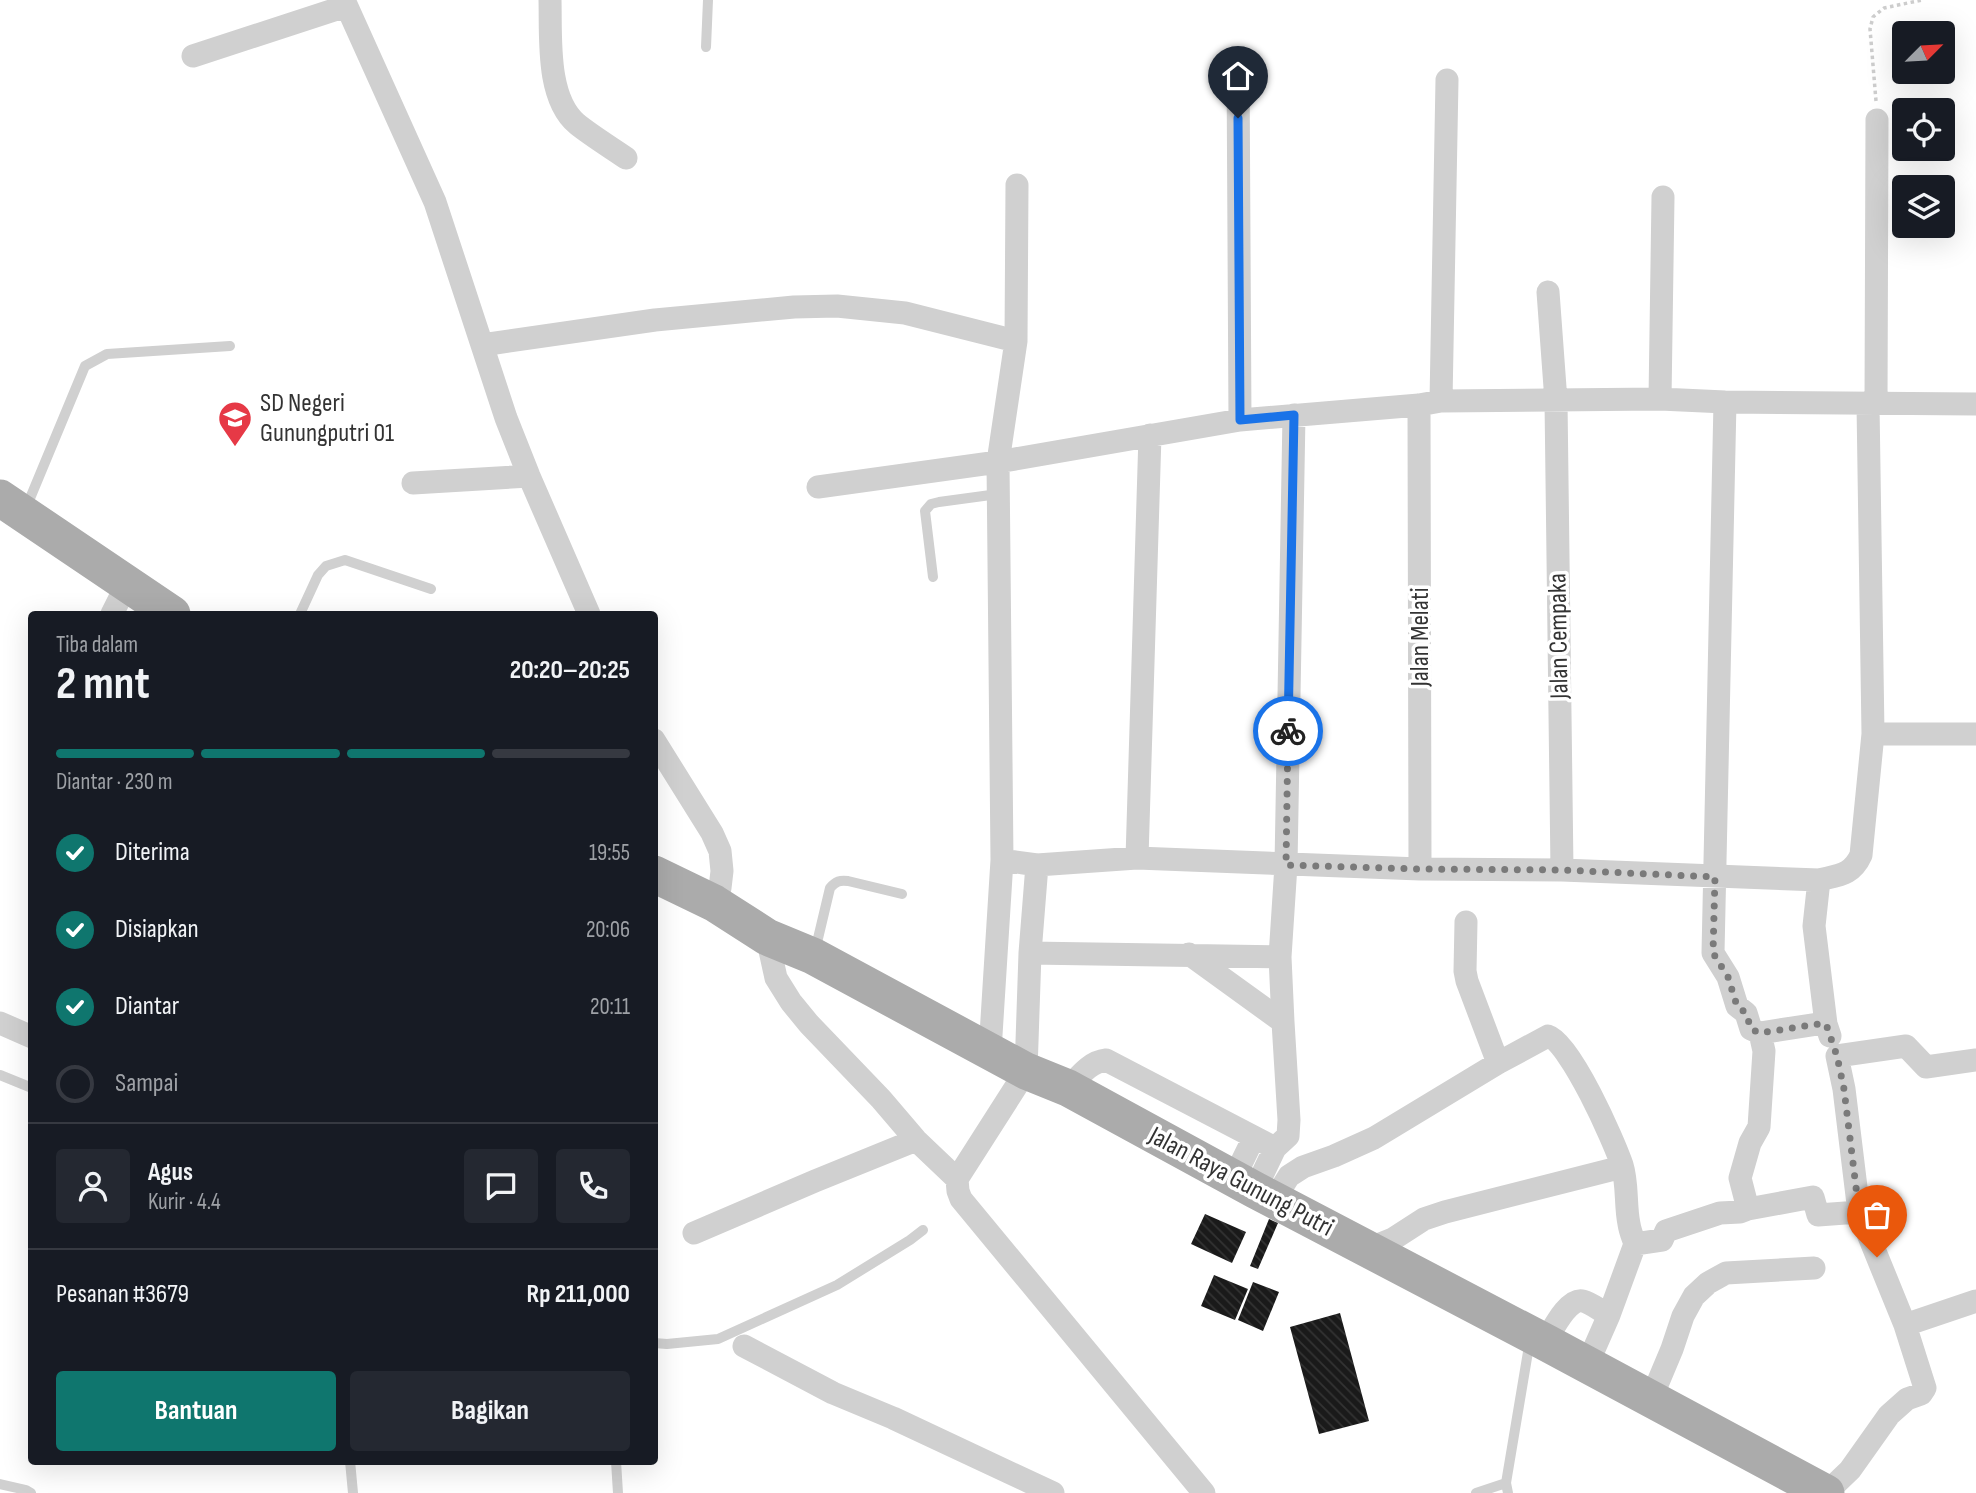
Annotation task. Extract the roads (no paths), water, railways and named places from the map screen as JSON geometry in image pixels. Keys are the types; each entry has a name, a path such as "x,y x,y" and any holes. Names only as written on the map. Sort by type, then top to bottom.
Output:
{"main road":[{"path":"12,507 120,599 162,611"},
{"name":"Jalan Raya Gunung Putri","path":"658,876 714,903 767,937 813,956 1026,1070 1068,1088 1826,1493"}],"street":[{"path":"550,0 553,70 563,109 576,123 626,158"},
{"path":"193,55 345,3 435,202 506,418 528,476 588,611"},
{"path":"1238,63 1240,420"},
{"name":"Jalan Melati","path":"1420,869 1430,403 1447,80"},
{"path":"1002,860 1037,865 1137,858 1286,865 1562,870 1819,880 1851,870 1861,855 1873,734 1872,404 1877,120"},
{"path":"990,1051 1002,860 998,462 1016,341 1017,185"},
{"path":"1660,399 1662,197"},
{"name":"Jalan Cempaka","path":"1548,292 1556,401 1562,870"},
{"path":"482,345 655,320 794,307 837,306 905,313 1016,341"},
{"path":"818,487 998,462 1240,420 1430,403 1660,399 1976,404"},
{"path":"1725,402 1713,953 1728,977 1737,1006 1746,1013 1751,1029 1760,1033 1826,1024"},
{"path":"1254,1189 1275,1148 1287,1136 1289,1120 1280,957 1286,865 1294,415"},
{"path":"1137,858 1150,436"},
{"path":"414,483 528,476"},
{"path":"1873,734 1976,734"},
{"path":"658,746 712,833 720,851 722,871 720,888 714,903"},
{"path":"1037,865 1030,953 1026,1070 957,1179 958,1191 961,1199 1204,1493"},
{"path":"1819,880 1814,926 1826,1024 1837,1056 1859,1212 1905,1325 1925,1388 1921,1394 1907,1399 1889,1415 1850,1470 1826,1493"},
{"path":"1466,922 1467,981 1498,1063"},
{"path":"767,937 776,978 791,1002 916,1140 957,1179"},
{"path":"1030,953 1280,957"},
{"path":"1189,954 1283,1022"},
{"path":"0,1023 28,1035"},
{"path":"1748,1209 1740,1178 1749,1143 1759,1127 1764,1051 1760,1033"},
{"path":"1254,1189 1374,1138 1498,1063 1546,1037 1555,1038 1573,1062 1601,1115 1622,1167 1629,1223 1635,1244 1609,1315 1587,1364"},
{"path":"1837,1056 1906,1046 1926,1067 1976,1060"},
{"path":"1068,1088 1090,1066 1097,1061 1106,1060 1275,1148"},
{"path":"1254,1137 1254,1189"},
{"path":"694,1233 916,1140"},
{"path":"1368,1249 1393,1239 1424,1219 1445,1212 1622,1167"},
{"path":"1635,1244 1662,1241 1666,1231 1720,1213 1740,1212 1813,1197 1818,1215 1859,1212"},
{"path":"1651,1399 1683,1316 1694,1296 1708,1283 1726,1273 1814,1268"},
{"path":"1538,1338 1573,1301 1581,1300 1609,1315"},
{"path":"1905,1325 1976,1301"},
{"path":"744,1346 833,1394 893,1418 1053,1493"}],"lane":[{"path":"706,47 708,0"},
{"path":"12,507 85,366 107,354 230,346"},
{"path":"933,577 925,511 931,504 939,502 998,495"},
{"path":"301,611 318,575 326,566 345,560 431,589"},
{"path":"813,956 830,888 835,883 848,881 902,894"},
{"path":"0,1074 28,1086"},
{"path":"658,1343 719,1339 837,1285 923,1230"},
{"path":"1476,1493 1507,1488 1538,1338"},
{"path":"350,1465 352,1493"},
{"path":"616,1465 618,1493"},
{"path":"0,1484 31,1493"}],"place":[{"name":"SD Negeri Gunungputri 01","path":"235,448"}]}
